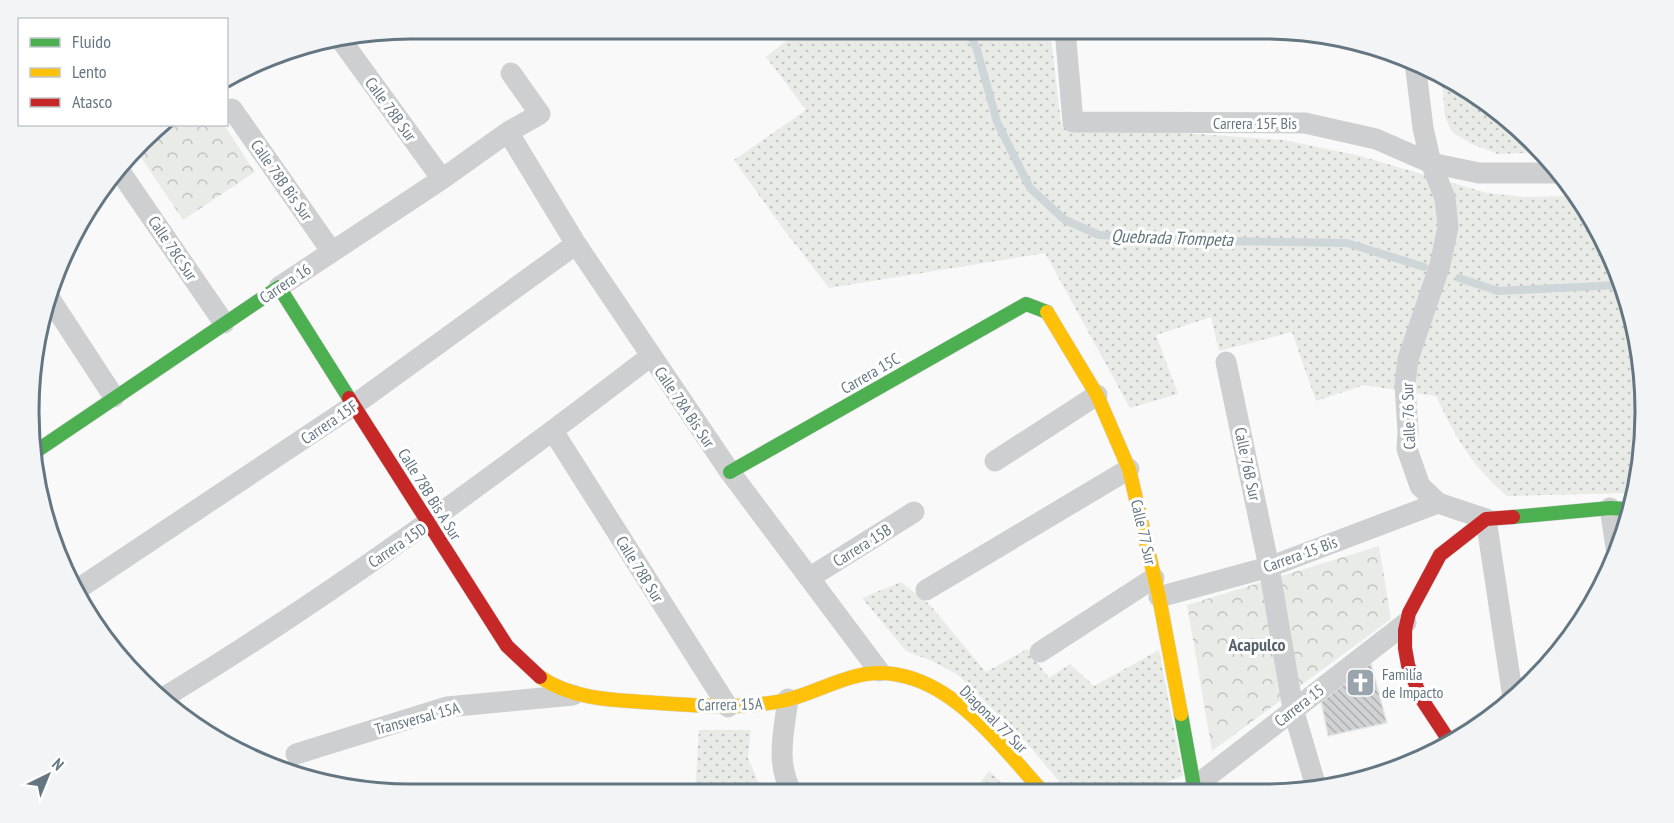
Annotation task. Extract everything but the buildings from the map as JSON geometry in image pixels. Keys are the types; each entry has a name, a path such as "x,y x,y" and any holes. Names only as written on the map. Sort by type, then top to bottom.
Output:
{"street":[{"name":"Carrera 15F Bis","path":"1066,39 1073,122 1305,123 1376,139 1431,163"},
{"name":"Calle 78B Sur","path":"344,45 442,179"},
{"name":"Calle 76 Sur","path":"1416,72 1421,118 1431,163 1445,198 1448,227 1440,265 1408,359 1404,385 1407,449 1420,486 1438,502 1486,519"},
{"name":"Carrera 16","path":"41,448 442,179 508,132 540,114 511,73"},
{"name":"Calle 78B Bis Sur","path":"232,109 332,252"},
{"name":"Calle 78A Bis Sur","path":"508,132 576,244 730,472 879,671"},
{"path":"1431,163 1479,173 1548,172"},
{"name":"Calle 78C Sur","path":"123,176 224,324"},
{"name":"Carrera 15F","path":"82,586 354,405 576,244"},
{"name":"Calle 78B Bis A Sur","path":"279,287 507,646 541,679 577,694"},
{"name":"Calle 77 Sur","path":"1026,304 1046,311 1097,395 1129,469 1157,588 1193,784"},
{"name":"Carrera 15C","path":"730,472 1026,304"},
{"path":"55,306 114,397"},
{"name":"Carrera 15D","path":"169,694 244,649 430,523 651,356"},
{"name":"Calle 76B Sur","path":"1226,362 1269,567 1293,709 1314,780"},
{"path":"995,461 1097,395"},
{"name":"Calle 78B Sur","path":"553,431 728,707"},
{"path":"926,590 1129,469"},
{"name":"Carrera 15 Bis","path":"1040,652 1157,588 1269,567 1438,502"},
{"path":"1445,736 1431,717 1418,693 1408,668 1405,647 1406,623 1417,595 1440,555 1486,519 1618,509"},
{"name":"Carrera 15B","path":"810,578 914,513"},
{"path":"1486,519 1512,689"},
{"name":"Carrera 15","path":"1201,784 1293,709 1406,623"},
{"name":"Carrera 15A","path":"577,694 602,699 751,707 788,699 844,677 862,672 879,671"},
{"name":"Diagonal 77 Sur","path":"879,671 914,678 960,705 1035,784"},
{"name":"Transversal 15A","path":"296,754 447,707 577,694"},
{"path":"788,699 781,757 788,784"}],"green space":[{"path":"788,39 1051,39 1061,124 1284,140 1360,156 1487,193 1525,197 1566,196 1585,225 1607,269 1628,339 1635,412 1632,460 1626,493 1507,496 1494,485 1465,450 1436,396 1364,385 1316,401 1292,332 1219,351 1211,317 1156,335 1178,394 1130,408 1045,253 829,288 734,160 806,110 766,57"},
{"path":"1442,85 1489,116 1530,152 1498,154 1470,143 1452,132 1445,117"},
{"path":"172,126 225,126 255,172 183,220 140,156"},
{"path":"1379,546 1391,619 1212,751 1187,605"},
{"path":"901,582 929,604 986,672 1027,649 1049,678 1070,664 1094,686 1159,650 1183,776 1161,784 1061,784 1025,741 958,675 932,661 906,651 862,598"},
{"path":"699,730 751,730 748,758 759,784 696,784"},
{"path":"989,771 1003,784 979,784"}],"waterway":[{"name":"Quebrada Trompeta","path":"972,39 997,122 1030,188 1065,220 1099,235 1221,241 1347,243 1424,267"},
{"name":"Quebrada Trompeta","path":"1459,278 1498,291 1613,285"}],"traffic: fast":[{"path":"41,448 279,287 349,398"},
{"path":"730,472 1026,304 1047,312"},
{"path":"1513,517 1622,509"},
{"path":"1181,714 1194,784"}],"traffic: slow":[{"path":"1047,312 1097,395 1129,469 1159,597 1181,714"},
{"path":"540,677 568,691 597,698 720,706 782,701 862,675 895,674 933,687 968,712 1000,743 1036,784"}],"traffic: jam":[{"path":"349,398 507,646 540,677"},
{"path":"1446,736 1421,698 1408,665 1405,630 1409,613 1440,555 1486,519 1513,517"}],"place":[{"name":"Familia de Impacto","path":"1361,683"}],"district":[{"name":"Acapulco","path":"1257,645"}]}
